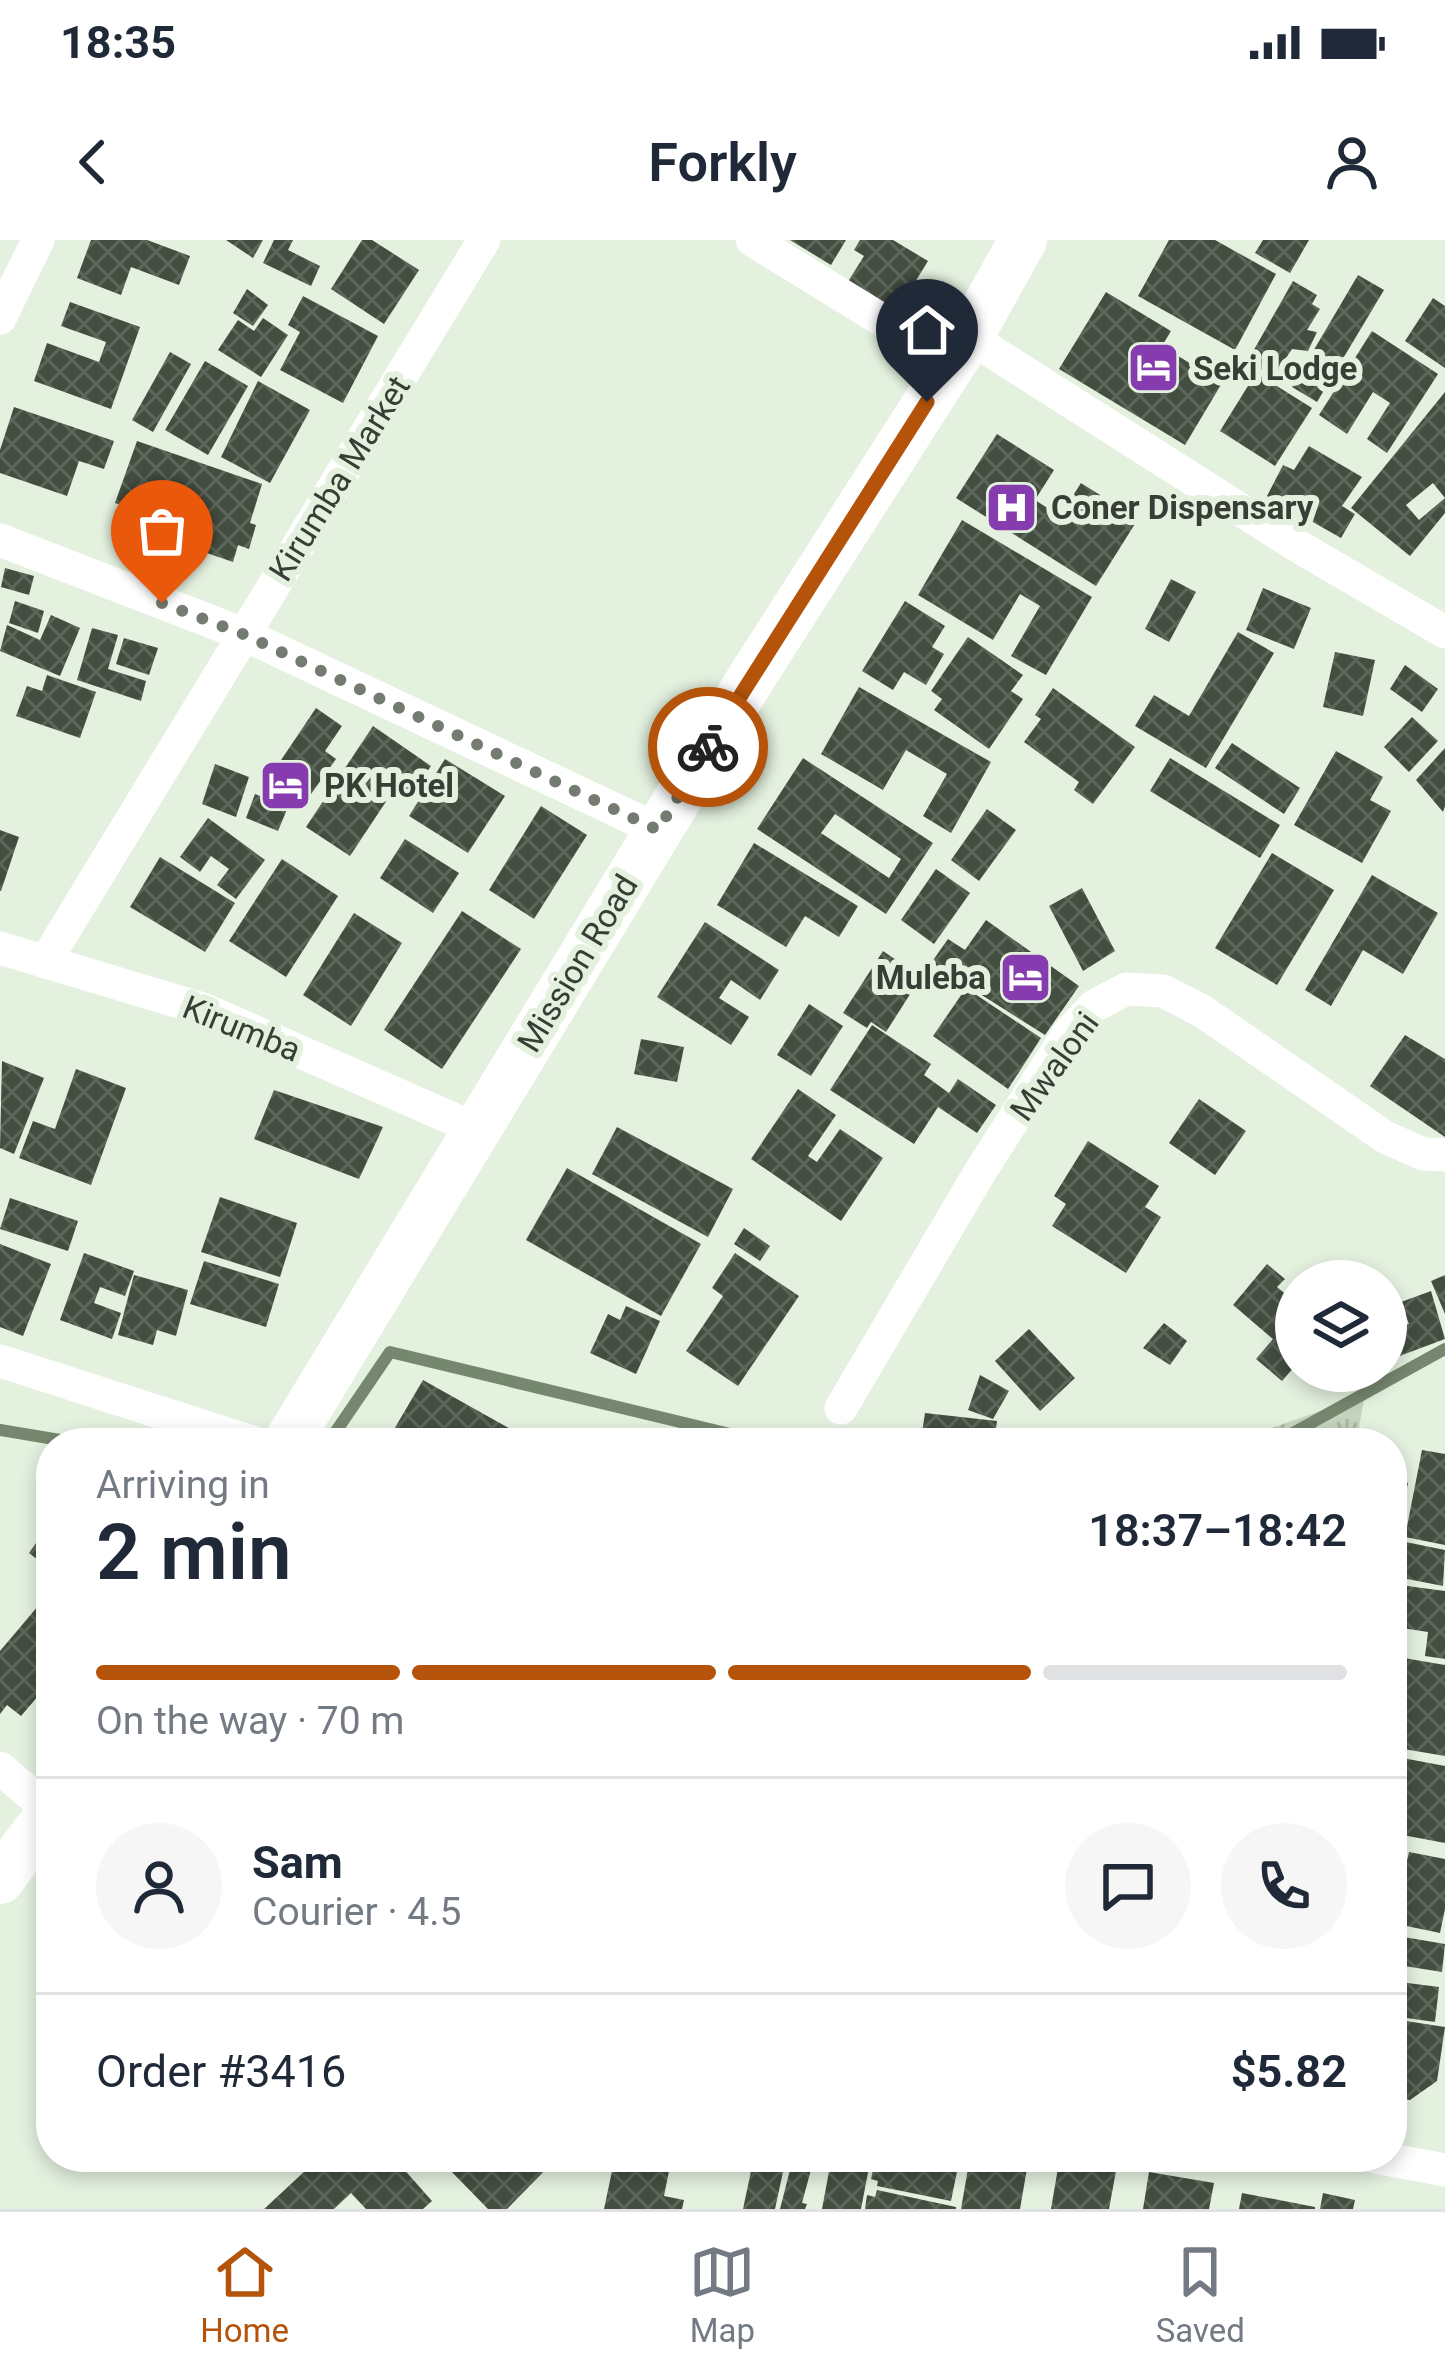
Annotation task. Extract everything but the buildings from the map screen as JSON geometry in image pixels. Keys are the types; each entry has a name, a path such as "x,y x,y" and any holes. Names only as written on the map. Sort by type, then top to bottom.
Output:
{"street":[{"path":"0,318 38,240"},
{"name":"Kirumba Market","path":"45,962 484,240"},
{"path":"752,240 961,350 1445,632"},
{"name":"Mission Road","path":"295,1428 658,830 961,350 1022,240"},
{"path":"0,540 243,634 658,830"},
{"name":"Kirumba","path":"0,948 203,1009 476,1129"},
{"name":"Mwaloni","path":"841,1408 944,1231 1068,1034 1094,1006 1126,989 1163,991 1183,1001 1385,1137 1423,1154 1445,1155"},
{"path":"0,1361 208,1428"},
{"path":"0,1768 36,1799"},
{"path":"0,1880 36,1832"},
{"path":"1407,2163 1445,2170"}],"green space":[{"path":"1365,1395 1359,1428 1272,1428"}],"waterway":[{"path":"1302,1428 1445,1349"},
{"path":"338,1428 390,1352 705,1428"},
{"path":"0,1430 36,1436"}],"way so far":[{"path":"162,603 243,634 658,830 708,747"}],"place":[{"name":"Seki Lodge","path":"1154,368"},
{"name":"Coner Dispensary","path":"1012,507"},
{"name":"PK Hotel","path":"285,785"},
{"name":"Muleba","path":"1025,977"}],"route":[{"path":"708,747 927,402"}]}
